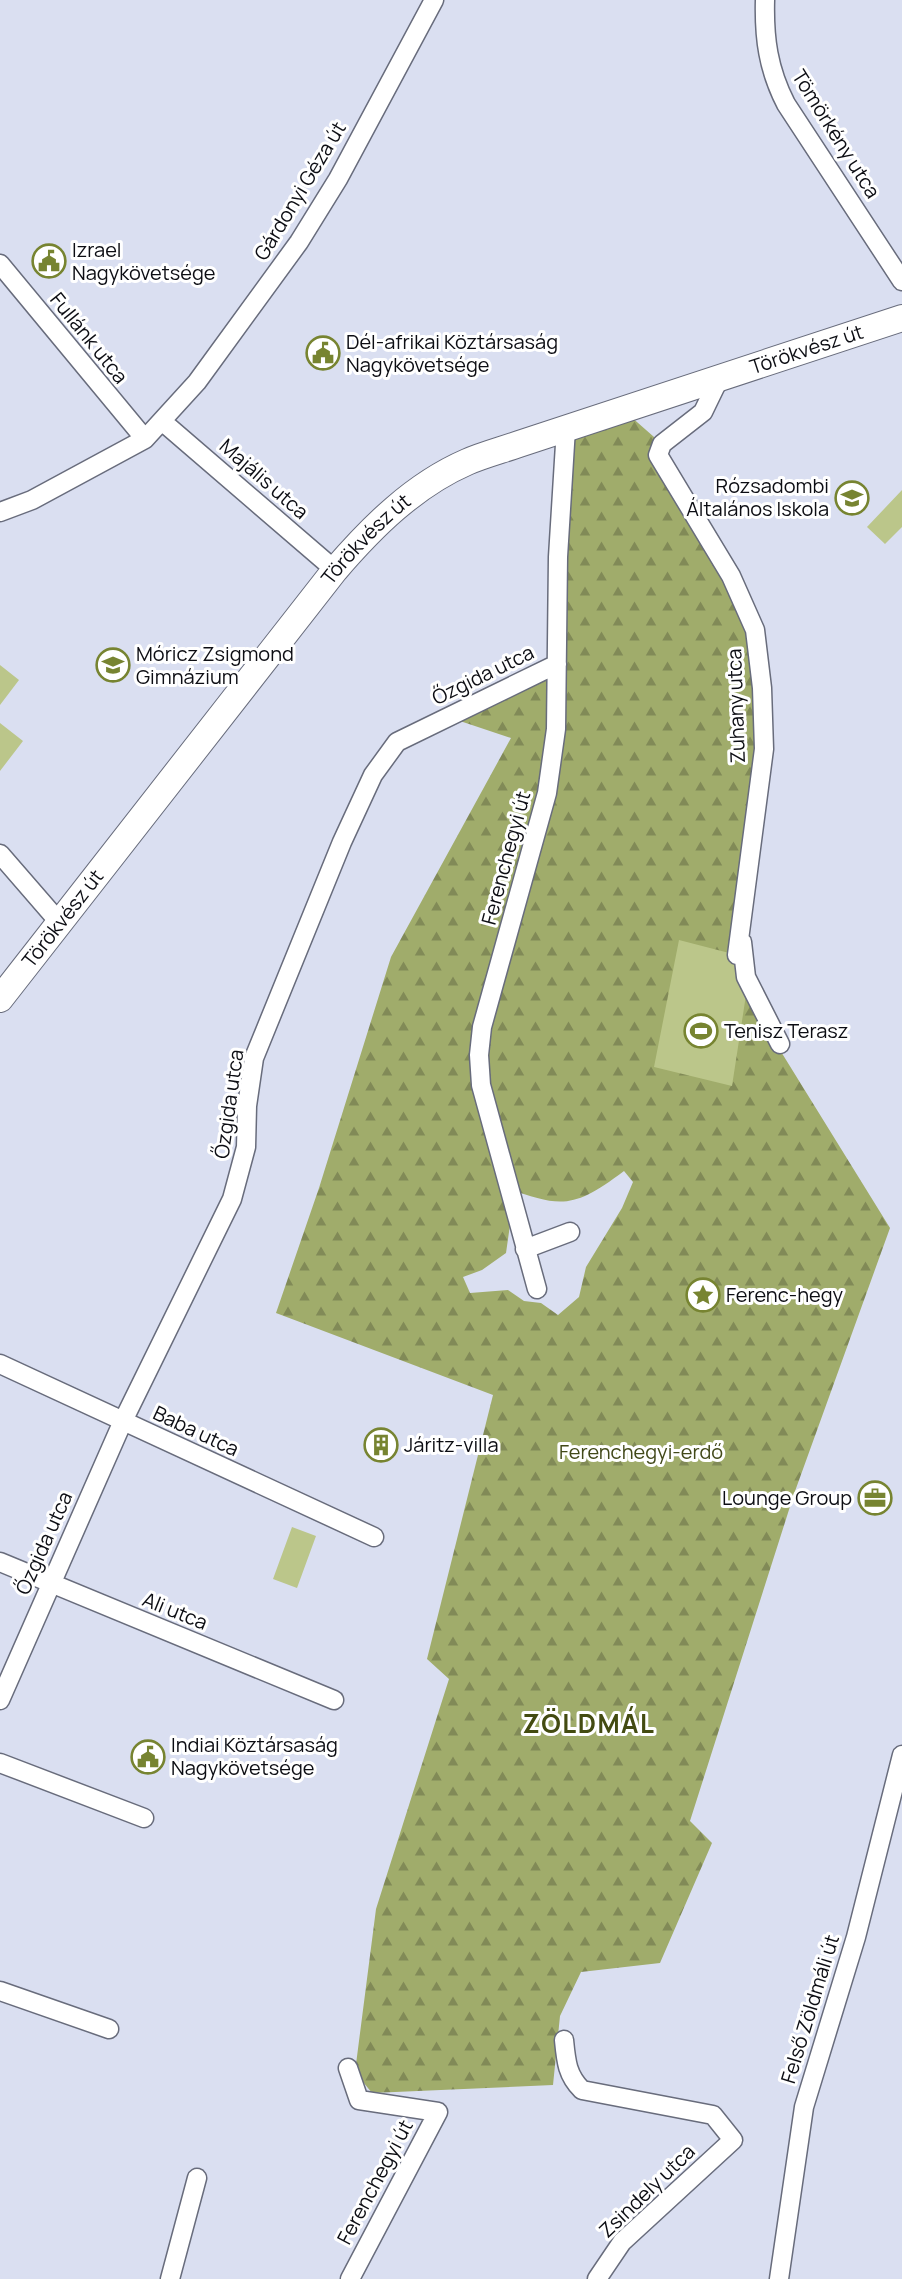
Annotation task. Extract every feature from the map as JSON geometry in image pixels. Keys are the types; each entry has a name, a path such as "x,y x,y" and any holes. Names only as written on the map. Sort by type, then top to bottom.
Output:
{"street":[{"name":"Gárdonyi Géza út","path":"0,512 32,500 145,439 164,422 197,382 299,243 338,179 434,0"},
{"name":"Tömörkény utca","path":"765,0 767,56 774,81 786,104 902,281"},
{"name":"Fullánk utca","path":"0,264 145,439"},
{"name":"Törökvész út","path":"0,999 335,570 365,535 426,485 466,462 902,318"},
{"name":"Zuhany utca","path":"719,379 703,412 662,444 658,455 694,519 731,576 756,630 762,688 764,749 737,955"},
{"name":"Majális utca","path":"164,422 335,570"},
{"name":"Ferenchegyi út","path":"537,1289 481,1085 478,1055 482,1027 548,793 556,729 558,557 566,428"},
{"name":"Őzgida utca","path":"0,1700 123,1421 232,1199 246,1147 247,1106 254,1058 342,842 373,775 397,742 557,664"},
{"path":"0,854 59,922"},
{"name":"Zuhany utca","path":"741,937 746,977 780,1044"},
{"path":"525,1249 570,1232"},
{"name":"Baba utca","path":"0,1364 374,1537"},
{"name":"Ali utca","path":"0,1562 334,1700"},
{"name":"Felső Zöldmáli út","path":"779,2279 804,2107 856,1937 902,1755"},
{"path":"0,1763 144,1818"},
{"path":"0,1991 109,2029"},
{"name":"Zsindely utca","path":"564,2040 567,2070 582,2091 713,2115 733,2140 622,2242 597,2279"},
{"name":"Ferenchegyi út","path":"348,2068 359,2100 438,2112 350,2279"},
{"path":"171,2279 197,2178"}],"green space":[{"name":"Ferenchegyi-erdő","path":"621,408 662,444 731,576 762,688 745,903 746,995 890,1228 794,1494 690,1821 712,1843 660,1963 581,1972 560,2016 553,2085 372,2093 355,2072 376,1909 449,1679 427,1659 493,1395 276,1313 319,1188 391,957 511,738 448,717 557,664 566,428","holes":["624,1171 633,1182 622,1208 586,1267 579,1297 558,1315 541,1303 524,1301 508,1290 470,1293 463,1277 482,1270 506,1253 510,1225 501,1186 538,1198 565,1201 591,1193"]},
{"path":"902,490 902,527 885,544 867,527"},
{"path":"0,665 19,680 0,705"},
{"path":"0,723 23,741 0,771"},
{"name":"Tenisz Terasz","path":"679,940 737,955 746,995 732,1086 654,1067"},
{"path":"292,1527 316,1536 297,1588 273,1579"}],"place":[{"name":"Izrael Nagykövetsége","path":"49,261"},
{"name":"Dél-afrikai Köztársaság Nagykövetsége","path":"323,353"},
{"name":"Rózsadombi Általános Iskola","path":"852,498"},
{"name":"Móricz Zsigmond Gimnázium","path":"113,665"},
{"name":"Tenisz Terasz","path":"701,1031"},
{"name":"Ferenc-hegy","path":"703,1295"},
{"name":"Járitz-villa","path":"381,1445"},
{"name":"Lounge Group","path":"875,1498"},
{"name":"Indiai Köztársaság Nagykövetsége","path":"148,1757"}],"district":[{"name":"ZÖLDMÁL","path":"589,1724"}]}
